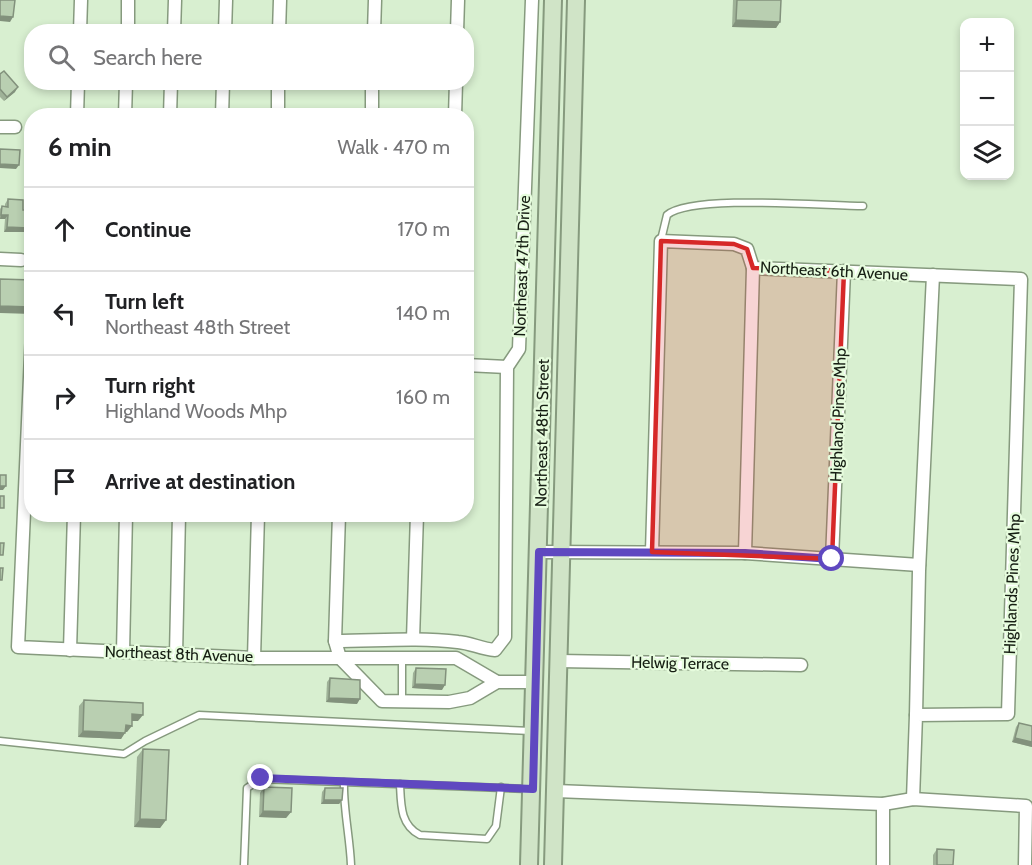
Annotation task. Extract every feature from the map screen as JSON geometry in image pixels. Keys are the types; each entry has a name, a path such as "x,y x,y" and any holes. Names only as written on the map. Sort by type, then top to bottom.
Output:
{"main road":[{"name":"Northeast 48th Street","path":"530,865 553,0"},
{"name":"Northeast 48th Street","path":"553,865 576,0"},
{"path":"535,682 546,690 551,700 549,796 555,822"}],"street":[{"path":"80,24 81,0"},
{"path":"128,0 128,24"},
{"path":"174,24 175,0"},
{"path":"225,24 226,0"},
{"path":"279,24 280,0"},
{"path":"374,24 375,0"},
{"path":"458,24 459,0"},
{"name":"Northeast 47th Drive","path":"413,639 461,642 480,649 495,650 505,637 507,367 519,349 532,0"},
{"path":"78,90 78,108"},
{"path":"125,108 126,90"},
{"path":"170,108 171,90"},
{"path":"222,108 223,90"},
{"path":"278,90 278,108"},
{"path":"372,90 372,108"},
{"path":"454,108 456,90"},
{"path":"0,127 15,127"},
{"path":"652,552 661,241"},
{"name":"Northeast 6th Avenue","path":"661,241 734,244 747,249 753,268 1022,279"},
{"path":"0,259 21,260"},
{"path":"745,553 753,268"},
{"name":"Highland Pines Mhp","path":"832,559 844,272"},
{"path":"913,799 919,565 933,275"},
{"name":"Highlands Pines Mhp","path":"916,715 1008,714 1022,279"},
{"path":"474,365 507,367"},
{"name":"Northeast 8th Avenue","path":"24,502 18,647 255,658 402,656 456,658 497,682"},
{"path":"70,650 74,522"},
{"path":"123,652 126,522"},
{"path":"176,655 179,522"},
{"path":"255,658 258,522"},
{"path":"339,522 335,641 340,658 382,701 449,702 470,698 497,682 535,682"},
{"path":"335,641 413,639 417,522"},
{"path":"539,552 745,553 919,565"},
{"name":"Helwig Terrace","path":"559,661 801,664"},
{"path":"556,790 883,804 913,799 1026,806 1025,865"},
{"path":"883,804 883,865"}],"lane":[{"path":"661,241 667,215 673,210 694,205 783,203 863,206"},
{"path":"402,656 402,702"},
{"path":"0,741 124,754 145,741 199,716 534,731"},
{"path":"244,865 247,788 261,778 533,789"},
{"path":"345,782 343,798 348,816 351,865"},
{"path":"400,784 401,813 411,831 420,835 487,839 496,826 501,788"}],"highlighted area":[{"path":"661,241 734,244 747,249 753,268 844,271 832,559 652,552"}],"building":[{"path":"0,0 15,0 13,17 0,16"},
{"path":"737,0 781,0 780,22 736,20"},
{"path":"4,71 18,87 7,97 0,89 0,74"},
{"path":"0,149 20,150 19,165 0,164"},
{"path":"8,199 23,200 24,228 7,227 8,215 1,215 2,206 8,207"},
{"path":"0,279 24,280 24,307 0,306"},
{"path":"0,475 6,475 6,486 0,486"},
{"path":"0,496 4,496 4,508 0,508"},
{"path":"0,543 4,543 3,555 0,555"},
{"path":"0,568 3,568 2,580 0,580"},
{"path":"416,668 446,669 445,685 415,684"},
{"path":"330,678 360,680 360,699 329,698"},
{"path":"84,700 143,703 143,715 132,714 132,726 126,725 125,733 83,731"},
{"path":"1019,723 1032,726 1032,742 1015,738"},
{"path":"143,749 169,750 166,820 140,819"},
{"path":"264,787 292,788 291,812 263,811"},
{"path":"325,788 343,788 342,800 324,800"},
{"path":"937,849 954,850 953,865 937,865"}],"route":[{"path":"261,778 533,789 539,552 745,553 832,559"}]}
